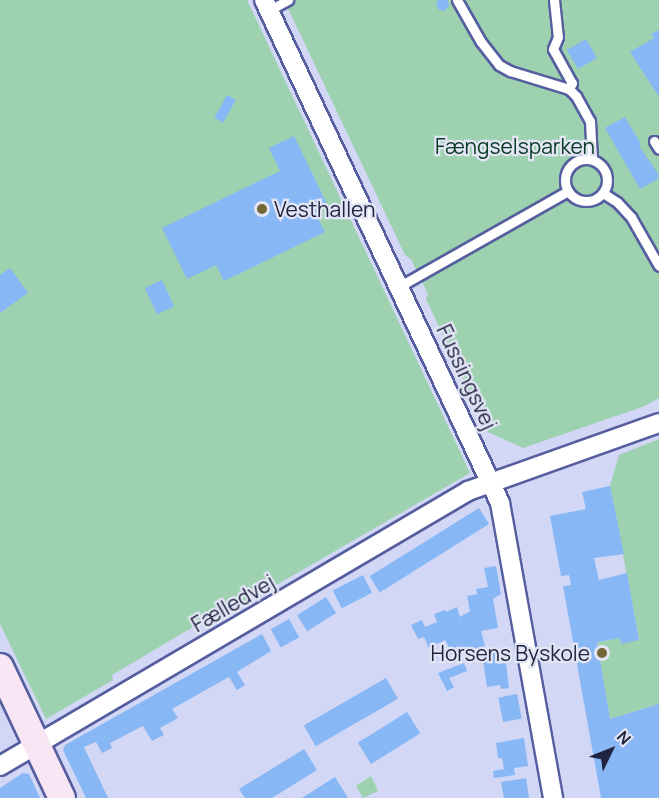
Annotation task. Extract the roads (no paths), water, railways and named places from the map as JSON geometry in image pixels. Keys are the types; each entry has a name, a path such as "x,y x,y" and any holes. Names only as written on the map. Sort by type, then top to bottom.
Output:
{"main road":[{"path":"0,667 62,798"}],"street":[{"name":"Fussingsvej","path":"266,5 500,503 553,798"},
{"name":"Fælledvej","path":"0,766 468,491 659,423"}],"lane":[{"path":"266,5 288,0"},
{"path":"458,0 481,42 498,65 510,71 569,89 591,121 592,159 605,170 607,177 603,193 589,201 573,197 568,191 566,174 569,167 576,162 592,159"},
{"path":"554,0 558,37 553,49 572,83 569,89"},
{"path":"400,286 568,191"},
{"path":"603,193 617,202 631,217 659,266"},
{"path":"649,249 659,243"}],"place":[{"name":"Vesthallen","path":"262,209"},
{"name":"Horsens Byskole","path":"602,653"}],"park label":[{"name":"Fængselsparken","path":"515,146"}]}
